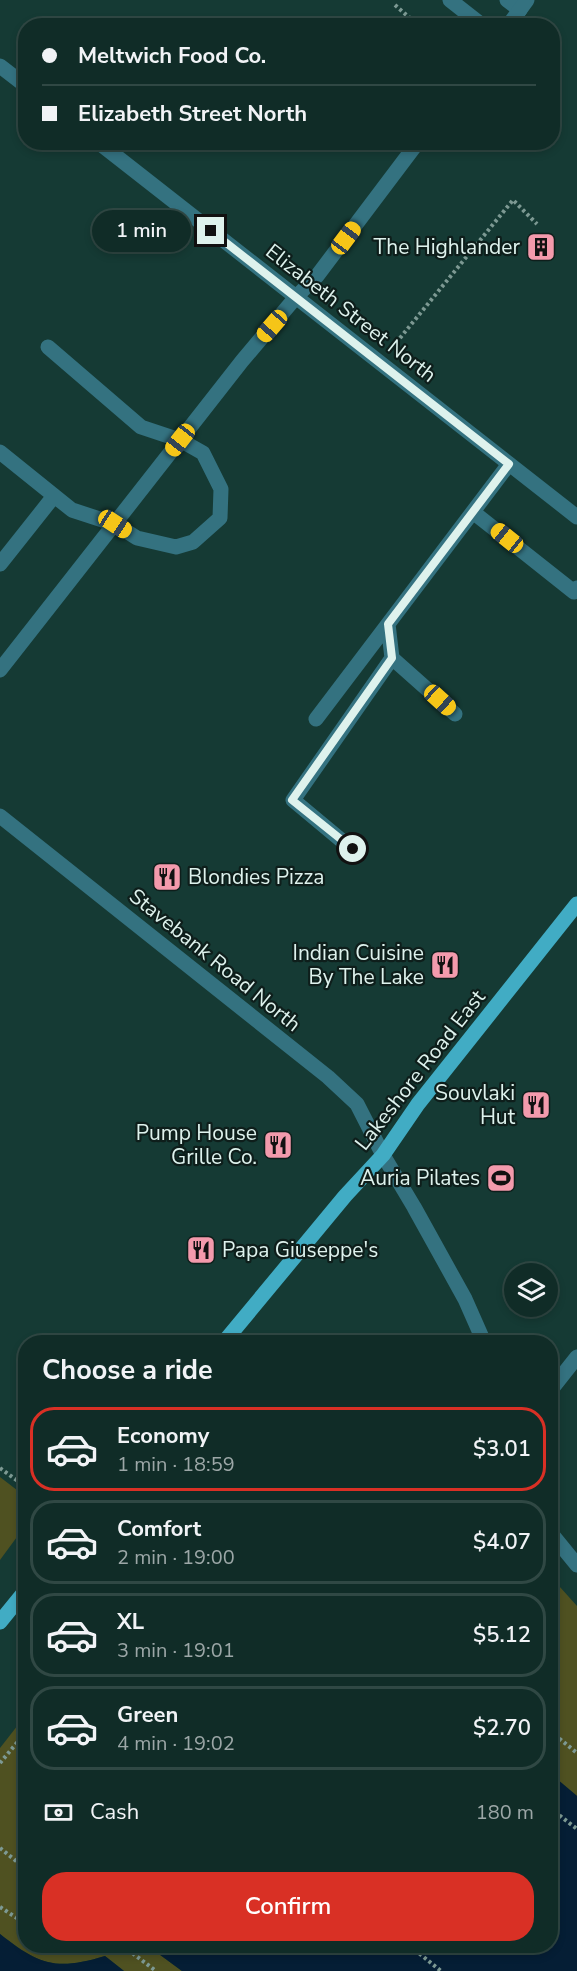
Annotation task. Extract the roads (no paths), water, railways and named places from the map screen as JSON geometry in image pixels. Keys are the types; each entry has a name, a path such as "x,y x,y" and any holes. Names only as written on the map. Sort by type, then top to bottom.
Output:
{"main road":[{"name":"Lakeshore Road East","path":"230,1335 382,1155 418,1104 577,904"},
{"path":"0,1622 18,1600"}],"street":[{"path":"450,0 473,18"},
{"path":"507,0 524,5 514,18"},
{"path":"0,66 18,80"},
{"name":"Elizabeth Street North","path":"108,150 577,517"},
{"path":"0,670 242,361 296,297 317,276 412,150"},
{"path":"0,453 72,510 115,524 137,538 176,547 193,542 220,518 221,489 203,453 180,440 141,427 48,347"},
{"path":"316,719 509,464"},
{"path":"0,564 54,496"},
{"path":"473,512 574,592 577,588"},
{"path":"388,624 392,658 455,714"},
{"path":"353,849 292,800 392,658"},
{"name":"Stavebank Road North","path":"0,816 357,1104 382,1155 465,1299 481,1335"},
{"path":"558,1381 577,1357"},
{"path":"558,1542 577,1565"}],"water":[{"path":"558,1780 577,1796 577,1971 182,1971 158,1953 558,1953"},
{"path":"0,1934 18,1947 18,1953 26,1953 37,1959 61,1964 88,1961 105,1956 124,1971 0,1971"}],"place":[{"name":"The Highlander","path":"541,247"},
{"name":"Blondies Pizza","path":"167,877"},
{"name":"Indian Cuisine By The Lake","path":"445,965"},
{"name":"Souvlaki Hut","path":"536,1105"},
{"name":"Pump House Grille Co.","path":"278,1145"},
{"name":"Auria Pilates","path":"501,1178"},
{"name":"Papa Giuseppe's","path":"201,1250"}]}
